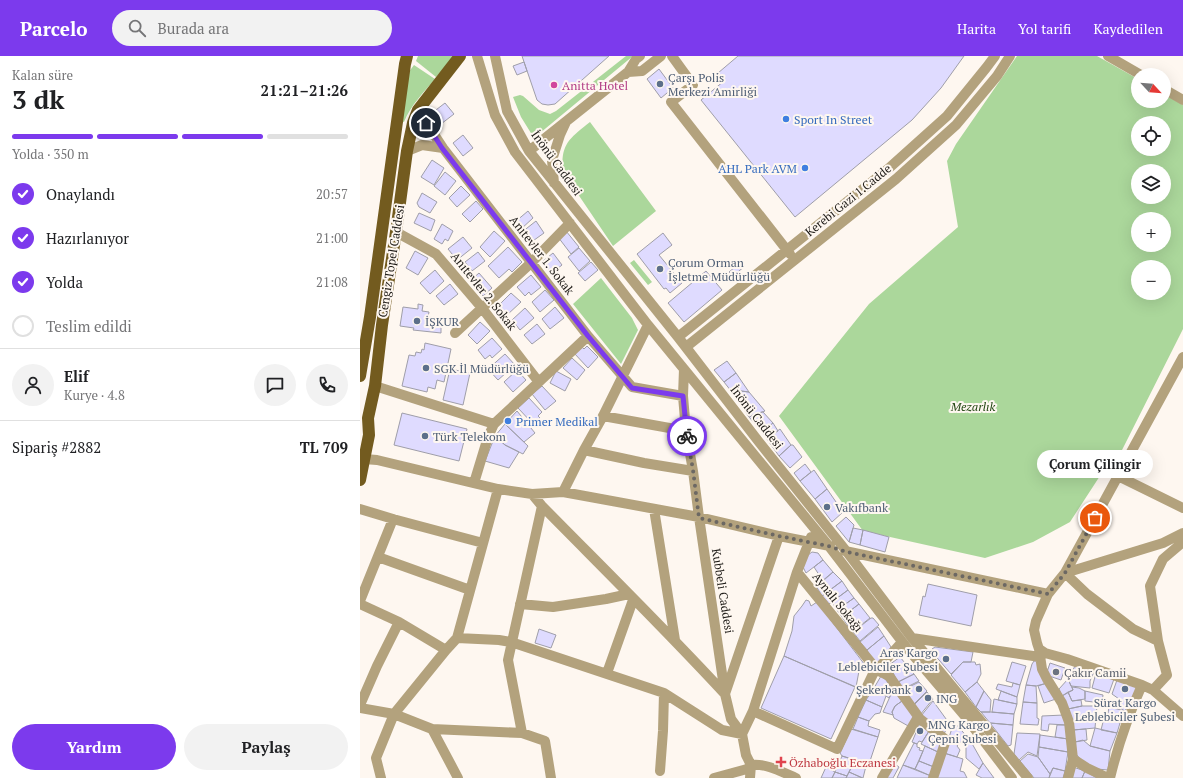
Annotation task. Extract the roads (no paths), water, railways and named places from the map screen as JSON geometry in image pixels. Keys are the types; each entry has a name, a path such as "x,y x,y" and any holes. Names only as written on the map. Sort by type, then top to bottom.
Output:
{"main road":[{"name":"Cengiz Topel Caddesi","path":"360,376 370,317 407,56"},
{"name":"Cengiz Topel Caddesi","path":"360,480 362,459 369,435 364,417 375,386 407,151 413,123 418,110 460,56"}],"street":[{"path":"477,56 495,115 515,152 648,325 828,546 902,642 964,715 1010,777"},
{"name":"İnönü Caddesi","path":"495,56 508,111 529,151 678,337 759,442 847,552 912,638 1028,778"},
{"path":"529,151 628,72 636,59 640,56"},
{"path":"628,72 642,71 661,56"},
{"path":"672,56 693,84 671,102 794,260"},
{"name":"Kerebi Gazi 1.Cadde","path":"678,337 888,170 947,116 995,56"},
{"name":"Kerebi Gazi 1.Cadde","path":"686,348 896,179 956,125 997,76 1010,56"},
{"path":"1108,56 1131,69"},
{"path":"1171,92 1183,100"},
{"name":"Anıtevler 1. Sokak","path":"418,110 442,148 588,336 632,388 683,396"},
{"path":"554,183 552,160 560,136 568,119"},
{"path":"407,151 422,145 442,148"},
{"path":"455,333 532,262 570,223"},
{"name":"Anıtevler 2. Sokak","path":"396,232 436,254 482,308 538,381"},
{"path":"360,350 370,317"},
{"path":"563,492 648,325"},
{"path":"474,483 488,437 494,424 538,381 588,336"},
{"path":"1068,778 1073,759 1069,722 1062,703 1047,680 1042,669 1034,630 1036,621 1048,594 1065,573 1183,357"},
{"name":"Kubbeli Caddesi","path":"684,369 683,396 686,431 730,719 742,734 746,755 751,764"},
{"path":"375,386 494,424"},
{"path":"603,416 686,431"},
{"path":"584,450 644,463 693,470"},
{"path":"362,459 377,460 498,489 532,494 563,492 654,509 828,546 847,552 1048,594"},
{"path":"1118,476 1183,508"},
{"path":"381,778 376,758 394,714 457,638 498,489"},
{"path":"532,494 726,694 779,536"},
{"path":"522,733 508,660 542,506"},
{"path":"360,509 483,543"},
{"path":"654,509 675,640"},
{"path":"393,519 360,602 446,650"},
{"path":"457,638 511,642 664,693 722,730 742,734 753,711 797,572 814,529"},
{"path":"1065,573 1162,543 1183,533"},
{"path":"1153,690 1168,675 1158,641 1150,586 1163,559 1183,542"},
{"path":"378,557 470,590"},
{"name":"Aynalı Sokağı","path":"797,572 877,670 889,676 918,717 946,740 933,778"},
{"path":"1065,573 1087,594 1133,629 1158,641"},
{"path":"520,604 553,607 631,597"},
{"path":"607,674 631,597"},
{"path":"398,622 360,706 394,714 432,729 522,733 545,741 551,778"},
{"path":"912,638 1045,653 1067,659 1142,684 1153,690 1183,716"},
{"path":"753,711 837,749 873,674 902,642"},
{"path":"1073,759 1087,768 1109,778 1127,719 1142,684"},
{"path":"660,771 664,693"},
{"path":"882,778 918,717"},
{"path":"432,729 458,778"},
{"path":"714,778 747,769 751,764"},
{"path":"750,778 751,764"},
{"path":"751,764 772,768 796,778"}],"place":[{"name":"Çarşı Polis Merkezi Amirliği","path":"660,84"},
{"name":"Anitta Hotel","path":"554,85"},
{"name":"Sport In Street","path":"786,119"},
{"name":"AHL Park AVM","path":"805,168"},
{"name":"Çorum Orman İşletme Müdürlüğü","path":"660,269"},
{"name":"İŞKUR","path":"417,321"},
{"name":"SGK İl Müdürlüğü","path":"426,368"},
{"name":"Primer Medikal","path":"508,421"},
{"name":"Türk Telekom","path":"425,436"},
{"name":"Vakıfbank","path":"827,507"},
{"name":"Çorum Çilingir","path":"1095,518"},
{"name":"Aras Kargo Leblebiciler Şubesi","path":"946,659"},
{"name":"Çakır Camii","path":"1056,672"},
{"name":"Şekerbank","path":"919,689"},
{"name":"Sürat Kargo Leblebiciler Şubesi","path":"1125,689"},
{"name":"ING","path":"928,698"},
{"name":"MNG Kargo Çepni Şubesi","path":"920,731"},
{"name":"Özhaboğlu Eczanesi","path":"781,762"}],"park label":[{"name":"Mezarlık","path":"973,406"}]}
